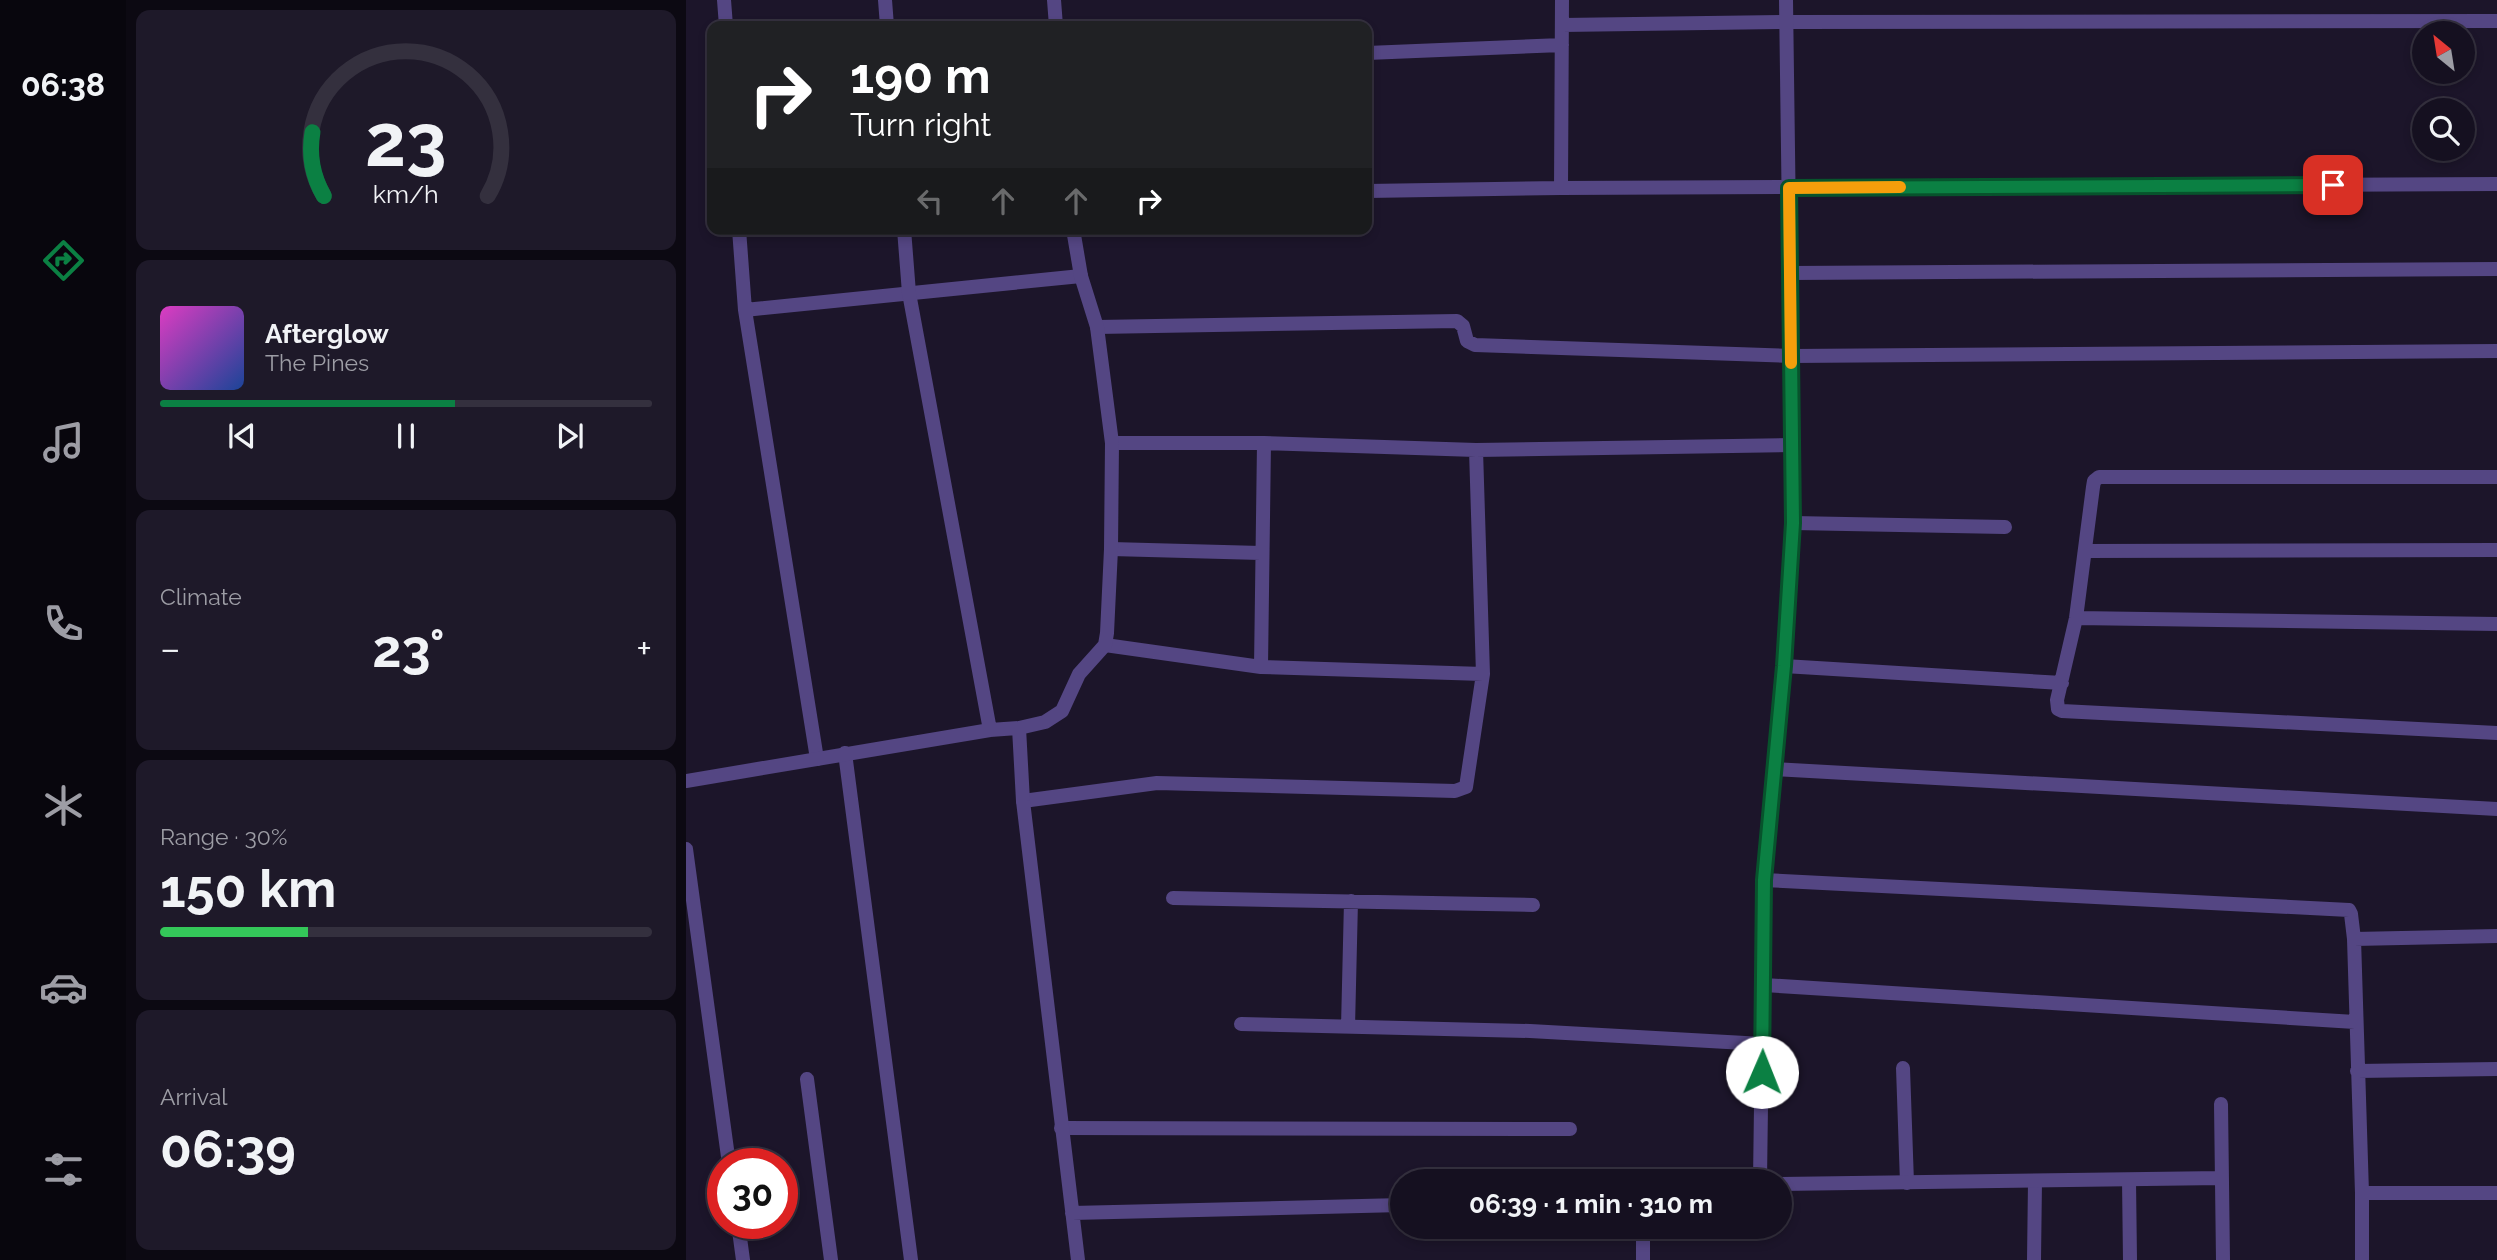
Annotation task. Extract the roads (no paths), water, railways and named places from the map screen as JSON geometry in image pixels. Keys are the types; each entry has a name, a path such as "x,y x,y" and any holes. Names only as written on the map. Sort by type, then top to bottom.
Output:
{"street":[{"path":"724,0 726,21"},
{"path":"884,0 886,21"},
{"path":"1054,0 1056,21"},
{"path":"1561,188 1562,0"},
{"path":"1760,1169 1764,880 1784,666 1793,523 1786,0"},
{"path":"1562,25 2497,21"},
{"path":"1372,53 1562,45"},
{"path":"1372,191 2497,184"},
{"path":"739,235 745,310 817,759"},
{"path":"904,235 909,293 990,730"},
{"path":"686,780 990,730 1018,728 1045,722 1062,711 1079,674 1105,645 1111,549 1112,443 1097,327 1082,276 1074,235"},
{"path":"1790,273 2497,269"},
{"path":"745,310 1082,276"},
{"path":"1097,327 1457,321 1463,326 1467,341 1475,345 1791,356 2497,351"},
{"path":"1112,443 1264,443 1476,450 1791,444"},
{"path":"1261,667 1264,443"},
{"path":"1023,802 1157,783 1461,790 1468,782 1483,674 1476,450"},
{"path":"2497,477 2105,475 2094,481 2076,618 2057,700 2058,709 2062,711 2497,733"},
{"path":"1793,523 2005,527"},
{"path":"1111,549 1261,553"},
{"path":"2086,551 2497,550"},
{"path":"2076,618 2497,624"},
{"path":"1105,645 1261,667 1483,674"},
{"path":"1784,666 2062,684"},
{"path":"1018,728 1023,802 1078,1260"},
{"path":"845,754 911,1260"},
{"path":"1773,769 2497,809"},
{"path":"686,849 727,1148"},
{"path":"1764,880 2345,909 2351,914 2354,939 2362,1260"},
{"path":"1174,898 1533,905"},
{"path":"1348,1027 1350,901"},
{"path":"2354,939 2497,936"},
{"path":"1764,985 2355,1022"},
{"path":"1241,1024 1531,1031 1763,1044"},
{"path":"1903,1068 1907,1182"},
{"path":"2357,1071 2497,1069"},
{"path":"807,1079 831,1260"},
{"path":"2221,1104 2223,1260"},
{"path":"1061,1128 1570,1129"},
{"path":"1792,1184 2221,1178"},
{"path":"2129,1180 2130,1260"},
{"path":"2034,1260 2035,1181"},
{"path":"2362,1193 2497,1193"},
{"path":"1072,1213 1390,1205"},
{"path":"740,1239 743,1260"},
{"path":"1643,1239 1643,1260"}]}
